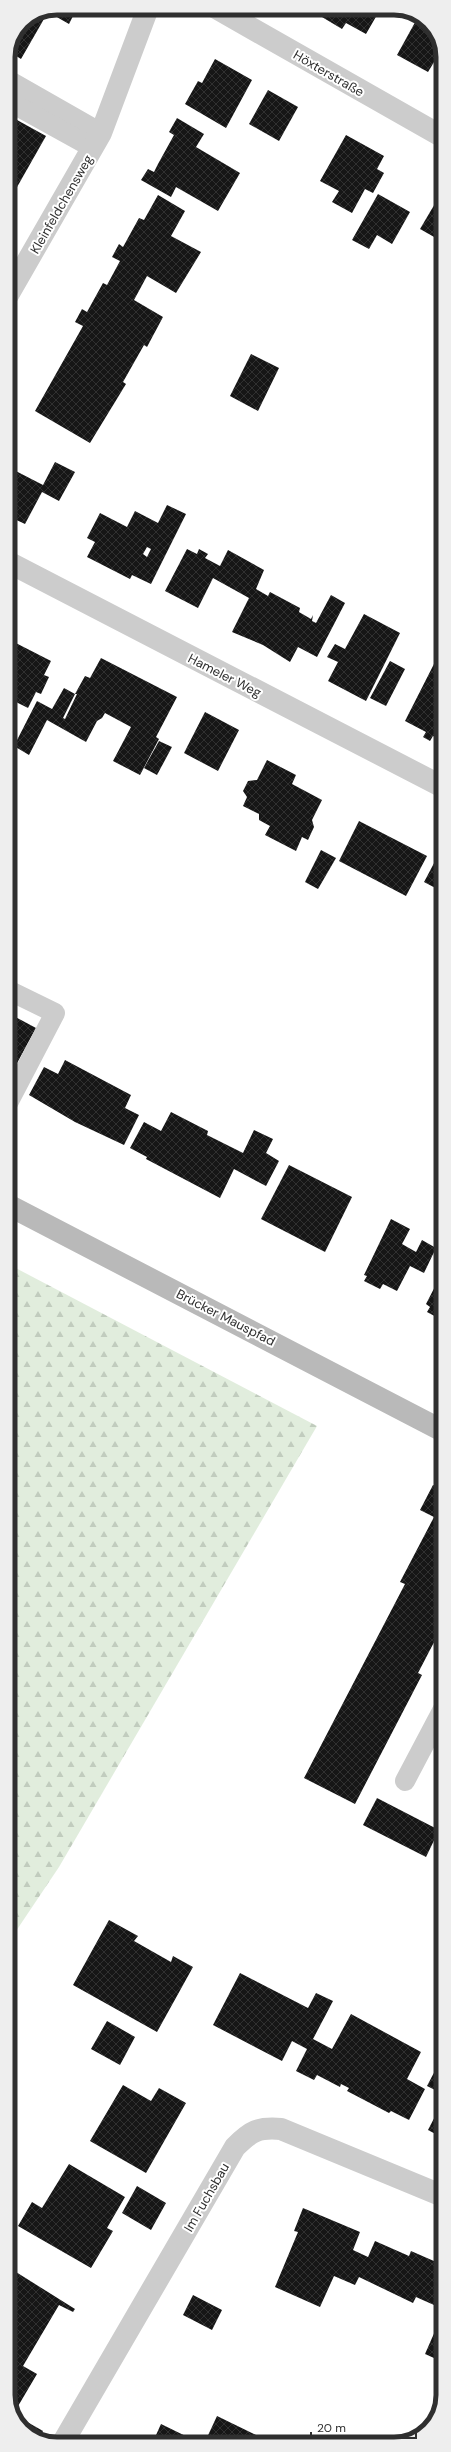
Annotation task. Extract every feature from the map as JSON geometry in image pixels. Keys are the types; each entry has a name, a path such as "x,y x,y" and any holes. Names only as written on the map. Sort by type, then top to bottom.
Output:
{"main road":[{"name":"Brücker Mauspfad","path":"15,1209 436,1427"}],"street":[{"name":"Kleinfeldchensweg","path":"15,283 97,141 145,15"},
{"name":"Höxterstraße","path":"228,15 436,133"},
{"name":"Hameler Weg","path":"15,566 436,783"},
{"name":"Im Fuchsbau","path":"66,2437 235,2147 247,2134 264,2127 281,2129 436,2193"}],"lane":[{"path":"15,85 97,141"},
{"path":"15,104 97,141"},
{"path":"15,993 55,1013 15,1090"},
{"path":"405,1782 436,1722"}],"green space":[{"path":"15,1268 317,1426 59,1867 15,1933"}],"building":[{"path":"54,15 74,15 69,24"},
{"path":"319,15 377,15 366,34 346,23 342,29"},
{"path":"45,17 21,59 15,55 18,41 22,34 27,27"},
{"path":"416,21 426,29 430,36 434,44 436,59 428,72 397,55"},
{"path":"215,59 252,80 226,128 185,104 198,81 202,83"},
{"path":"268,90 298,107 279,141 249,124"},
{"path":"177,118 204,134 196,147 240,173 218,211 176,187 171,197 141,180 148,169 154,172 174,135 169,132"},
{"path":"15,119 46,136 15,191"},
{"path":"346,135 384,156 377,169 384,173 373,193 365,189 352,213 332,202 339,191 320,181"},
{"path":"378,194 410,212 392,244 377,235 369,249 352,240"},
{"path":"158,195 185,211 171,236 201,252 176,293 147,276 134,300 163,317 147,347 144,345 123,382 126,384 90,443 35,411 83,326 75,322 82,309 87,312 103,283 107,285 120,261 112,257 119,244 123,247 139,218 144,220"},
{"path":"436,202 436,238 420,229"},
{"path":"251,354 279,368 258,411 230,396"},
{"path":"55,462 75,472 59,501 42,492 25,524 15,519 15,471 43,485"},
{"path":"167,505 186,514 151,584 132,575 130,579 87,557 95,542 87,538 100,513 127,527 135,511 158,523","holes":["147,547 151,549 147,557 143,554"]},
{"path":"187,549 197,554 199,549 208,554 205,558 220,566 228,550 264,570 256,589 268,596 270,592 300,608 299,612 311,619 313,615 312,621 316,623 331,595 345,603 317,657 298,647 290,662 263,645 232,632 249,598 213,578 198,608 165,591"},
{"path":"364,614 400,633 366,701 328,681 338,662 327,657 335,644 345,649"},
{"path":"15,643 51,661 44,675 49,677 41,694 36,692 28,708 15,702"},
{"path":"101,658 177,697 156,737 159,739 140,775 113,761 131,727 105,713 102,718 97,721 86,742 47,720 29,755 15,747 37,701 52,709 64,688 75,694 85,676 90,678","holes":["75,694 77,694 65,719 63,718"]},
{"path":"436,660 436,738 433,736 430,741 423,737 426,732 405,721"},
{"path":"390,661 405,669 386,706 370,698"},
{"path":"205,712 239,730 218,771 184,753"},
{"path":"159,741 172,747 157,775 144,768"},
{"path":"267,760 296,775 292,784 322,800 312,820 314,827 308,840 302,837 296,851 265,835 270,826 259,820 259,814 243,806 247,797 243,791 248,781 257,780"},
{"path":"359,821 427,856 406,896 339,861"},
{"path":"321,850 336,858 318,889 305,882"},
{"path":"436,859 436,888 424,882"},
{"path":"15,1017 36,1028 15,1067"},
{"path":"65,1060 131,1095 125,1108 139,1115 124,1145 75,1122 29,1095 44,1067 58,1074"},
{"path":"171,1112 208,1131 207,1135 243,1153 254,1130 273,1139 266,1153 279,1161 266,1186 234,1169 220,1198 146,1159 147,1157 130,1148 144,1122 161,1131"},
{"path":"289,1165 352,1197 325,1252 261,1219"},
{"path":"391,1219 410,1229 402,1244 416,1252 422,1240 436,1248 424,1273 410,1266 397,1291 383,1284 380,1289 364,1281 367,1276 364,1275"},
{"path":"436,1285 436,1317 427,1312 430,1307 426,1304"},
{"path":"433,1485 436,1486 436,1638 418,1673 422,1675 355,1804 304,1778 405,1584 400,1582 434,1517 420,1510"},
{"path":"377,1798 436,1828 436,1836 426,1857 363,1825"},
{"path":"109,1920 138,1936 134,1941 171,1962 173,1956 193,1967 157,2032 73,1985"},
{"path":"240,1973 308,2008 316,1993 333,2001 313,2039 332,2049 351,2014 421,2052 407,2079 425,2089 409,2120 391,2111 389,2113 347,2091 349,2088 341,2084 340,2087 317,2075 314,2080 296,2071 307,2049 292,2041 282,2061 213,2025"},
{"path":"107,2021 135,2037 120,2065 91,2049"},
{"path":"436,2069 436,2090 427,2086"},
{"path":"123,2085 151,2101 159,2088 186,2103 146,2173 90,2141"},
{"path":"436,2115 436,2134 428,2130"},
{"path":"69,2164 125,2197 107,2228 113,2231 91,2268 18,2226 32,2202 42,2208"},
{"path":"137,2186 166,2203 151,2230 122,2213"},
{"path":"303,2208 360,2232 353,2250 368,2257 375,2241 409,2256 411,2251 436,2262 436,2306 416,2297 413,2303 359,2277 355,2285 334,2276 320,2307 275,2287 298,2232 294,2231"},
{"path":"15,2271 75,2309 73,2312 59,2305 23,2366 37,2374 17,2408 15,2400"},
{"path":"193,2295 222,2310 212,2330 183,2315"},
{"path":"436,2329 436,2359 425,2354"},
{"path":"217,2416 258,2436 258,2437 207,2437"},
{"path":"23,2420 43,2431 41,2434 38,2433 27,2425"},
{"path":"161,2424 188,2437 155,2437"}]}
